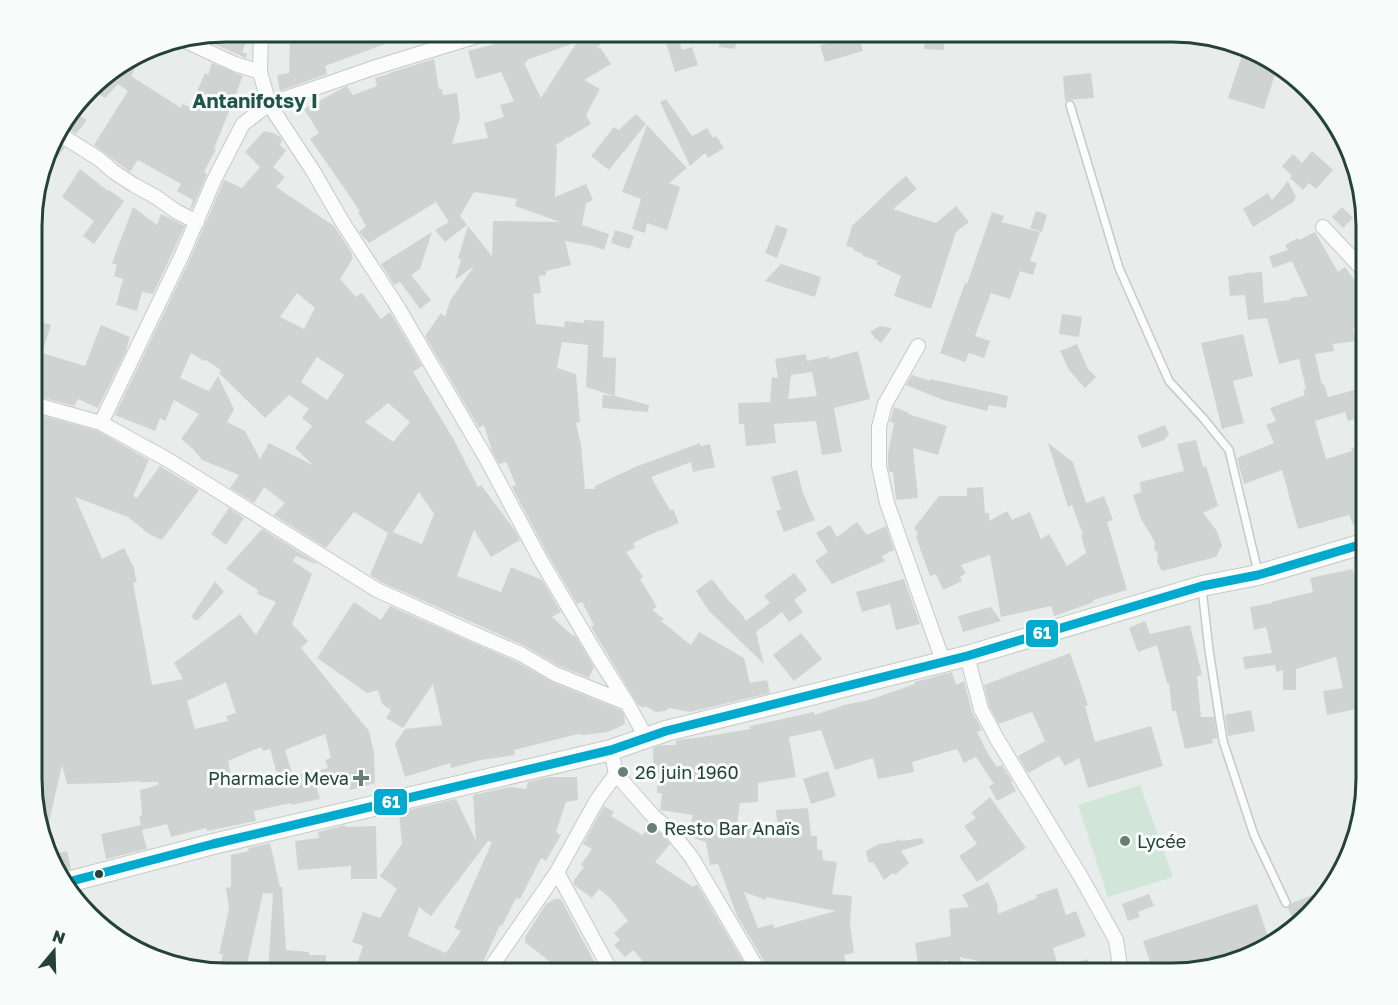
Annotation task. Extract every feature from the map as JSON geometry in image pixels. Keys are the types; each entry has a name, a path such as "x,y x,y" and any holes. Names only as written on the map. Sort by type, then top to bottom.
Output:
{"main road":[{"path":"73,881 213,844 611,750 646,737 967,656 1202,586 1258,575 1356,548"}],"street":[{"path":"261,42 260,72 269,104 398,306 486,458 540,559 646,737"},
{"path":"101,423 214,180 243,124 269,104 458,42"},
{"path":"194,45 235,64 260,72"},
{"path":"65,138 134,185 196,222"},
{"path":"1323,227 1356,262"},
{"path":"918,346 885,404 879,427 879,466 888,503 943,662"},
{"path":"42,407 101,423 170,461 377,590 521,654 555,674 627,703"},
{"path":"967,656 981,709 1116,940 1119,963"},
{"path":"611,750 616,774 653,816 670,830 692,858 753,963"},
{"path":"494,963 557,872 597,800 616,774"},
{"path":"557,872 607,963"}],"lane":[{"path":"1070,105 1119,268 1169,381 1229,450 1258,575"},
{"path":"1202,586 1209,650 1224,741 1254,835 1286,903"}],"green space":[{"name":"Lycée","path":"1140,785 1173,877 1108,897 1078,805"}],"building":[{"path":"246,42 242,52 247,54 246,58 211,43"},
{"path":"290,42 390,42 325,66 327,74 280,91 277,75 289,73"},
{"path":"494,42 577,42 602,42 596,49 600,47 611,64 584,80 600,89 586,115 591,124 568,138 565,136 566,139 554,146 557,146 555,197 586,184 593,200 586,203 582,225 609,234 604,250 565,241 571,265 546,271 546,275 539,276 541,293 533,294 536,324 564,327 565,321 584,323 584,320 604,321 603,357 616,358 615,396 649,405 648,412 602,408 603,395 614,396 586,387 588,345 562,342 557,368 576,374 580,422 576,423 581,445 585,489 595,489 595,486 635,467 700,443 700,446 710,444 715,467 693,472 691,462 651,477 670,510 673,509 679,523 633,543 635,548 626,552 643,577 640,579 657,607 652,610 664,619 661,621 691,645 699,632 744,658 750,683 767,680 770,693 690,712 669,708 656,712 638,705 591,627 594,625 582,602 577,604 548,555 512,487 516,485 506,462 499,464 492,451 484,425 479,428 425,336 441,313 445,317 450,301 474,266 455,280 461,260 458,258 468,226 492,256 493,221 560,222 515,206 517,199 474,192 460,216 467,225 445,242 435,230 449,222 436,202 369,243 359,232 366,226 358,212 360,211 310,139 319,133 304,109 347,86 353,95 377,86 375,78 434,59 439,89 442,89 443,95 457,93 460,118 452,144 488,138 484,123 504,117 500,105 514,101 501,72 476,79 468,51 495,44","holes":["577,42 541,98 524,63"]},
{"path":"666,42 679,42 682,50 692,47 698,65 675,72"},
{"path":"720,42 736,42 735,49 719,47"},
{"path":"832,42 861,42 863,51 825,62 820,45"},
{"path":"924,42 944,42 944,50 924,49"},
{"path":"1242,56 1275,74 1264,109 1228,98"},
{"path":"212,63 243,76 214,149 216,149 204,172 207,174 192,209 190,209 193,200 177,191 181,184 138,160 130,172 94,145 128,91 118,84 105,98 99,94 124,73 137,65 131,76 181,108 182,104 190,107"},
{"path":"1091,73 1094,98 1065,101 1063,76"},
{"path":"666,99 692,136 707,128 713,138 716,136 724,148 708,158 705,153 690,166 660,102"},
{"path":"636,114 646,124 609,170 591,156 614,127 619,130"},
{"path":"79,115 87,120 76,134 70,130"},
{"path":"647,125 687,168 669,183 680,187 667,230 647,223 645,233 632,229 641,199 622,192"},
{"path":"264,131 280,137 282,140 280,145 286,151 273,167 285,177 276,187 334,226 353,258 340,279 356,297 362,293 381,319 390,312 422,366 413,372 454,440 478,487 481,485 520,540 491,557 474,530 457,576 501,592 511,567 542,580 561,612 552,617 573,636 575,635 594,667 589,678 559,666 525,646 370,575 388,533 354,512 326,548 274,515 285,503 264,487 254,503 230,488 239,475 202,460 181,439 199,414 174,400 165,421 160,418 155,431 115,415 190,259 224,180 242,188 260,167 245,152","holes":["297,293 315,308 304,329 280,317","191,353 206,360 221,370 219,373 265,418 289,395 309,409 302,418 312,426 295,448 313,465 269,443 260,459 245,431 227,422 234,409 218,376 209,391 180,378","317,357 344,375 327,400 301,382","388,403 410,422 393,442 365,422","419,492 434,514 422,544 393,532"]},
{"path":"61,146 65,148 54,161"},
{"path":"1312,151 1333,170 1316,189 1309,183 1303,190 1290,178 1292,176 1282,166 1293,154 1302,163"},
{"path":"80,169 124,201 94,244 83,236 94,221 62,197"},
{"path":"906,176 917,189 893,209 936,223 956,206 969,222 956,232 931,309 894,296 901,276 876,264 878,261 863,256 853,250 854,248 846,246 852,226"},
{"path":"1288,181 1296,197 1293,202 1253,227 1243,209 1268,193 1272,200"},
{"path":"133,207 157,225 161,214 185,226 153,294 142,292 137,311 116,305 123,279 114,276 117,265 112,263"},
{"path":"1342,207 1353,218 1343,228 1332,217"},
{"path":"1036,211 1047,215 1042,232 1030,228"},
{"path":"992,212 1004,216 1002,222 1040,232 1030,261 1037,263 1033,275 1020,271 1010,299 991,293 975,336 990,341 984,358 969,353 965,362 940,353"},
{"path":"776,225 788,229 777,258 765,253"},
{"path":"615,230 634,236 630,249 611,243"},
{"path":"432,232 420,269 411,275 431,300 420,309 400,282 394,285 381,264"},
{"path":"1315,232 1338,272 1345,267 1356,282 1356,326 1353,329 1355,341 1333,344 1334,351 1315,354 1322,385 1324,384 1328,397 1356,390 1356,419 1348,421 1345,412 1315,421 1326,459 1352,451 1351,448 1356,447 1356,524 1353,525 1349,515 1298,529 1282,470 1244,484 1237,458 1274,443 1266,425 1276,421 1270,408 1305,395 1303,390 1306,389 1299,359 1279,364 1267,318 1248,320 1245,295 1230,296 1228,276 1262,272 1264,303 1308,296 1292,261 1273,268 1269,256 1288,250 1285,245 1298,238 1299,240"},
{"path":"781,264 821,277 815,297 765,281"},
{"path":"1062,314 1082,317 1079,337 1059,334"},
{"path":"42,322 51,325 42,353"},
{"path":"101,325 130,337 126,351 98,408 78,399 74,406 42,397 42,353 85,366"},
{"path":"880,326 892,328 881,343 870,332"},
{"path":"1243,334 1253,376 1233,381 1244,423 1222,429 1201,343"},
{"path":"1077,344 1088,369 1096,377 1085,388 1069,370 1060,351"},
{"path":"858,351 870,399 834,408 842,452 822,455 816,421 774,424 776,443 746,446 744,424 739,424 738,403 770,402 772,377 778,378 775,359 806,354 807,361 829,356 829,359","holes":["812,372 817,396 788,399 791,375"]},
{"path":"912,375 930,381 930,379 1008,396 1006,408 989,405 987,411 943,400 906,385"},
{"path":"894,407 908,414 947,426 938,455 913,448 918,498 896,500 893,472 889,472 888,465 894,423 890,422"},
{"path":"42,415 98,431 149,460 133,496 137,498 160,466 199,490 162,540 149,534 128,517 75,497 102,559 124,548 135,570 137,582 133,583 152,685 183,679 174,663 240,614 256,635 276,602 257,594 258,590 226,569 262,529 317,563 296,556 293,561 312,574 292,624 308,641 301,648 369,731 374,753 375,783 350,790 343,772 316,785 320,799 254,811 256,821 207,831 206,828 171,837 167,824 142,830 147,849 106,859 101,834 141,825 140,790 158,785 158,782 67,784 62,765 49,826 42,791","holes":["226,682 236,713 226,716 228,721 195,729 187,701","325,734 331,758 325,760 328,768 293,776 285,750","261,747 263,751 270,749 278,777 233,786 228,761"]},
{"path":"1165,425 1169,434 1164,440 1142,448 1137,436"},
{"path":"1196,440 1203,467 1206,466 1218,506 1203,513 1217,531 1222,545 1216,557 1162,571 1157,562 1158,553 1154,549 1155,542 1141,519 1133,495 1141,492 1140,482 1184,471 1177,444"},
{"path":"1048,443 1073,462 1086,503 1104,496 1113,520 1107,522 1127,590 1093,600 1094,602 1054,616 1051,606 1001,617 990,555 961,565 966,573 960,577 962,581 943,590 936,574 930,576 916,537 918,533 914,528 939,496 967,496 967,488 983,487 985,513 989,513 989,521 1007,511 1012,520 1030,512 1041,539 1049,534 1067,566 1086,553 1081,535 1083,535 1072,505 1068,507"},
{"path":"797,470 803,493 815,520 784,532 776,511 781,509 771,477"},
{"path":"229,508 244,518 226,545 211,534"},
{"path":"857,522 867,535 886,526 894,550 882,556 885,561 832,584 815,561 828,552 816,533 830,525 837,537"},
{"path":"1353,569 1356,582 1356,709 1327,715 1323,691 1343,688 1336,657 1296,669 1296,690 1283,690 1283,670 1277,672 1275,665 1245,669 1243,657 1272,653 1266,627 1254,630 1250,607 1313,592 1310,578"},
{"path":"794,573 807,590 794,600 803,612 789,622 782,612 756,632 764,664 709,611 696,591 712,579 746,621 770,603 764,596"},
{"path":"904,579 920,624 896,630 890,604 862,612 856,592"},
{"path":"215,581 224,592 197,621 191,617"},
{"path":"354,602 381,620 390,606 517,662 552,682 621,710 625,724 608,732 578,734 514,750 515,755 481,760 451,768 450,763 405,777 395,744 405,729 442,725 433,684 403,728 386,718 391,710 382,704 378,690 367,693 317,658"},
{"path":"991,607 1001,621 963,632 958,616"},
{"path":"1145,621 1150,634 1190,625 1202,675 1197,676 1201,717 1214,717 1217,738 1212,739 1213,743 1185,749 1176,711 1172,711 1169,683 1167,683 1157,645 1138,652 1129,628"},
{"path":"801,633 822,659 794,681 773,655"},
{"path":"1070,653 1088,705 1085,706 1095,742 1151,726 1163,766 1088,788 1079,758 1065,766 1059,756 1028,773 1018,756 1045,741 1032,712 999,724 989,706 984,685"},
{"path":"952,672 956,685 964,681 972,712 982,730 977,732 988,754 997,767 1002,765 1016,791 997,801 989,786 994,784 976,757 964,763 957,749 912,762 914,772 878,779 873,758 835,770 821,730 789,737 796,777 758,783 758,802 740,803 737,824 758,830 778,831 776,810 808,808 811,836 817,836 817,850 822,850 823,860 837,862 832,894 852,896 850,923 854,953 844,955 846,963 765,963 737,916 718,864 710,865 706,842 687,836 693,815 660,810 662,793 657,793 658,775 654,775 653,748 662,745 676,745 676,741 684,739 750,729 750,726 814,712 815,715 844,705 869,700 915,684 914,682","holes":["744,892 766,900 766,897 836,911 774,928 773,924 758,928"]},
{"path":"1251,710 1255,731 1228,736 1225,715"},
{"path":"828,771 836,796 811,804 803,779"},
{"path":"549,777 577,777 578,800 566,802 556,832 561,835 546,861 542,858 540,860 520,899 516,898 502,926 500,925 483,963 357,963 363,946 352,942 363,912 380,918 397,889 380,876 402,844 399,812 456,799 476,841 473,795 509,787 526,789 528,782","holes":["488,841 492,842 454,928 461,931 446,953 408,936 419,907 431,916"]},
{"path":"990,797 1026,848 977,882 959,856 977,844 964,826 976,818 971,813"},
{"path":"604,806 614,812 611,816 642,835 651,826 670,844 655,862 693,887 697,884 744,963 644,963 633,950 625,957 614,945 620,940 614,933 628,921 611,899 599,889 592,898 574,885 574,880 584,867 581,865 592,849 583,844"},
{"path":"345,825 345,827 376,826 377,879 351,879 351,866 298,870 295,841 319,838 318,832"},
{"path":"922,838 924,843 901,851 909,863 895,875 893,873 884,880 873,862 869,863 866,851 879,844 900,839 901,841"},
{"path":"270,843 280,887 282,887 286,950 309,952 309,955 326,955 326,963 269,963 273,894 263,893 247,963 221,963 223,954 219,954 229,909 226,888 231,887 231,855 249,851 248,848"},
{"path":"67,851 71,869 67,871 58,853"},
{"path":"988,882 997,903 998,914 1037,898 1036,895 1057,888 1066,915 1076,911 1086,936 1053,948 1057,963 988,963 960,957 962,963 948,963 947,960 918,963 915,943 951,936 949,909 969,907 962,895"},
{"path":"1316,893 1292,917 1288,908 1292,903"},
{"path":"1149,894 1154,906 1138,912 1140,917 1128,921 1122,904"},
{"path":"555,899 562,901 595,963 551,963 525,942 525,937 546,904"},
{"path":"1257,904 1268,936 1242,949 1219,957 1172,963 1151,963 1143,941"},
{"path":"1087,959 1089,963 1076,963"}],"transit line":[{"name":"61","path":"73,881 213,844 611,750 666,731 967,656 1202,586 1258,575 1356,546"}],"place":[{"name":"26 juin 1960","path":"623,772"},
{"name":"Pharmacie Meva","path":"361,778"},
{"name":"Resto Bar Anaïs","path":"652,828"},
{"name":"Lycée","path":"1125,841"}],"district":[{"name":"Antanifotsy I","path":"255,100"}]}
